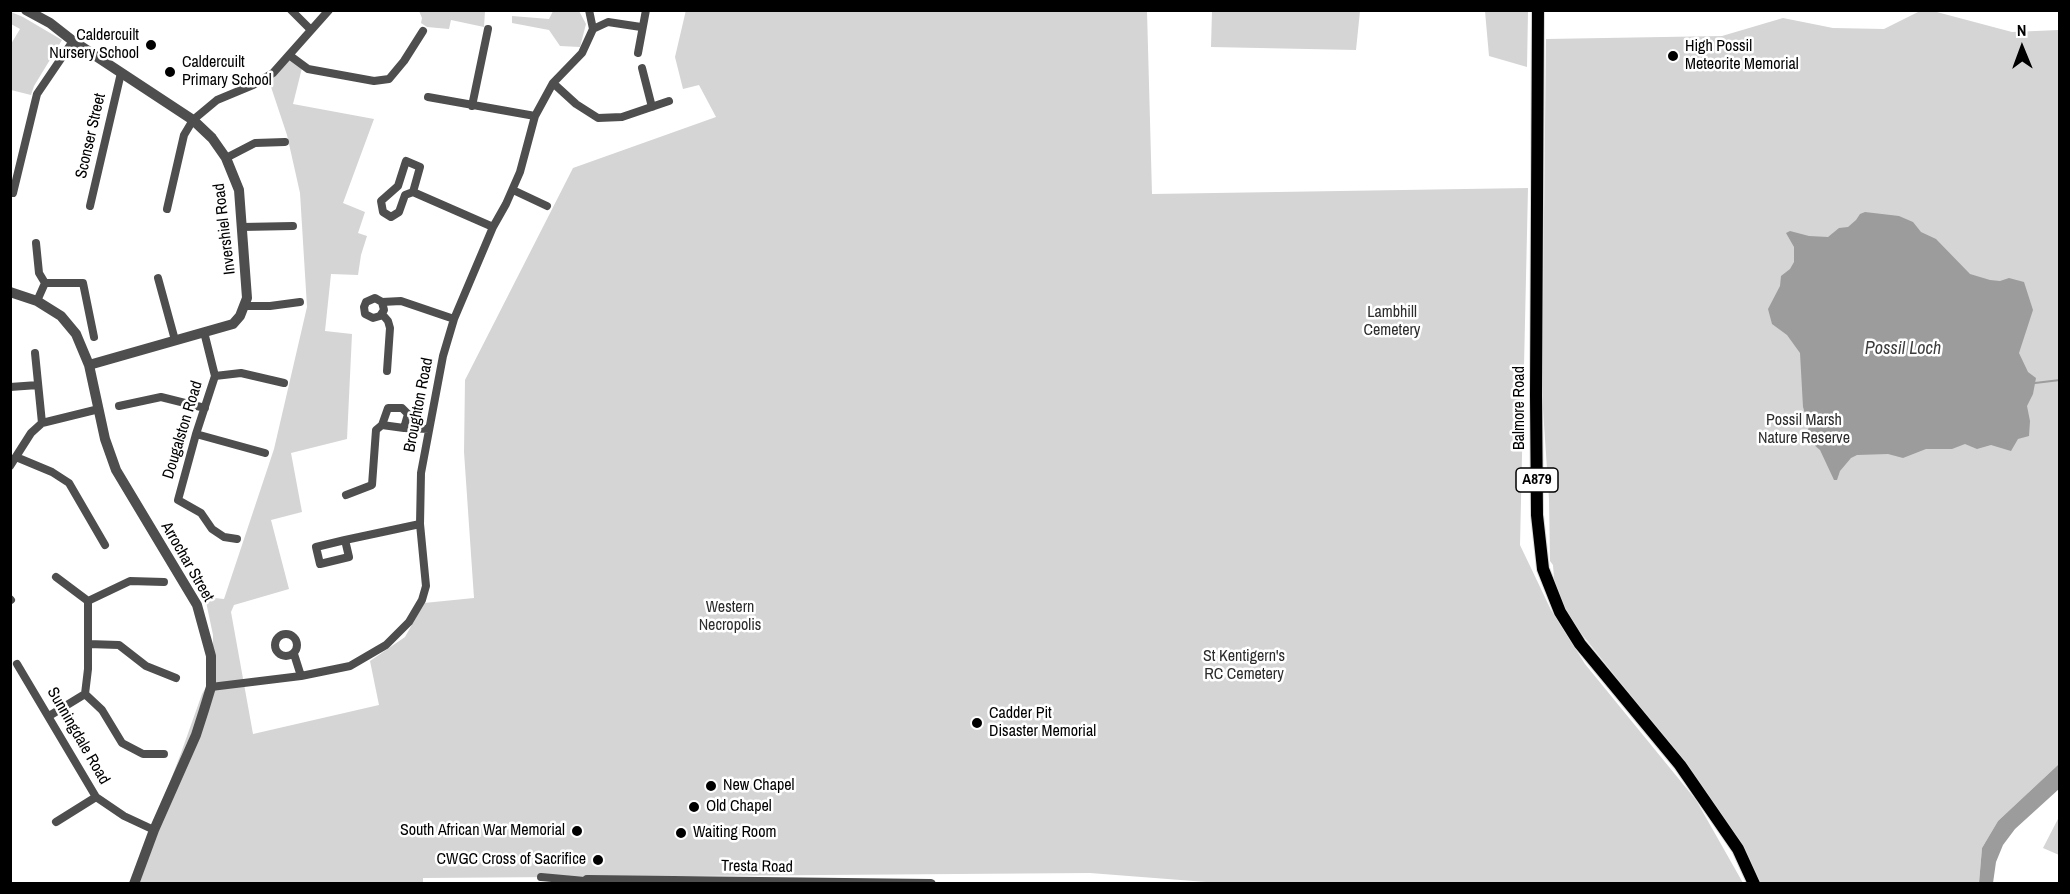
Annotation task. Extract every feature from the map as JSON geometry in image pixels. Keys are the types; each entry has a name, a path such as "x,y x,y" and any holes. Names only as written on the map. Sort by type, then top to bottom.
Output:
{"main road":[{"name":"Balmore Road","path":"1538,10 1537,515 1543,569 1560,612 1580,644 1680,765 1728,834 1754,884"}],"street":[{"path":"291,10 311,30"},
{"path":"167,209 184,135 193,120 218,100 273,74 329,10"},
{"path":"589,10 593,29 608,22 641,27"},
{"path":"638,53 641,27 646,10"},
{"name":"Invershiel Road","path":"29,11 50,22 73,41 193,120 212,138 226,158 239,190 247,298 245,306"},
{"path":"472,106 488,29"},
{"name":"Broughton Road","path":"211,687 301,676 350,666 386,645 409,622 422,600 426,586 420,524 421,473 443,356 454,319 493,227 513,190 535,116 553,83 582,52 593,29"},
{"path":"289,56 308,69 374,81 388,79 405,61 423,31"},
{"path":"13,193 37,94 73,41"},
{"path":"642,68 652,107"},
{"name":"Sconser Street","path":"90,206 121,73"},
{"path":"553,83 576,104 598,118 621,117 669,100"},
{"path":"428,97 535,116"},
{"path":"226,158 255,143 285,142"},
{"path":"413,192 420,167 406,161 398,186 381,201 383,212 391,217 399,212 405,195 413,192 493,227"},
{"path":"513,190 547,206"},
{"path":"242,227 293,226"},
{"path":"36,243 39,273 45,284"},
{"path":"158,278 175,340"},
{"path":"45,284 83,283 94,337"},
{"path":"37,301 45,284"},
{"name":"Arrochar Street","path":"10,292 37,301 61,316 76,334 89,365 105,439 116,470 197,605 211,656 211,687 196,735 154,830 134,884"},
{"path":"371,298 377,298 382,302 384,310 377,318 365,314 364,307 371,298"},
{"path":"382,302 401,301 454,319"},
{"path":"89,365 234,324 245,306 270,306 300,302"},
{"path":"382,314 390,328 387,371"},
{"name":"Dougalston Road","path":"204,332 215,376 178,500 201,513 212,529 224,537 237,539"},
{"path":"34,353 42,423"},
{"path":"215,376 241,373 284,383"},
{"path":"10,387 38,385"},
{"path":"119,406 162,397 205,408"},
{"path":"346,495 372,485 376,430 382,424 388,408 402,408 408,414 405,428"},
{"path":"10,466 31,433 42,423 99,409"},
{"path":"382,424 429,429"},
{"path":"196,434 265,453"},
{"path":"16,457 52,472 69,483 105,545"},
{"path":"345,540 420,524"},
{"path":"56,577 88,601"},
{"path":"88,601 130,581 164,582"},
{"path":"85,694 88,669 88,601"},
{"path":"88,644 120,645 146,666 176,678"},
{"path":"294,654 301,676"},
{"name":"Sunningdale Road","path":"17,664 96,797 124,816 154,830"},
{"path":"49,716 85,694"},
{"path":"85,694 102,710 122,743 143,754 164,754"},
{"path":"56,822 96,797"},
{"path":"541,877 584,882"},
{"name":"Tresta Road","path":"584,882 931,884"}],"green space":[{"path":"686,10 1147,11 1152,194 1528,188 1520,545 1551,610 1585,664 1696,800 1743,883 1232,884 1090,873 423,878 423,884 131,884 202,694 213,675 213,635 205,597 224,599 274,449 307,307 300,193 287,135 269,81 290,59 302,68 293,104 374,119 343,203 365,212 358,233 367,236 358,275 331,274 325,331 352,334 347,439 291,453 302,512 271,520 289,589 234,605 231,612 253,734 379,705 370,661 405,637 424,603 474,598 464,452 465,380 573,168 716,117 699,85 683,89 675,57"},
{"name":"Possil Marsh Nature Reserve","path":"1922,10 2012,32 2059,30 2059,764 1998,821 1982,848 1979,883 1759,883 1746,855 1647,716 1577,628 1555,591 1553,565 1550,561 1549,499 1542,394 1546,39 1722,36 1783,18 1833,28 1884,29"},
{"path":"419,11 485,11 484,27 451,20 449,29 427,27 421,23 422,18"},
{"path":"553,11 579,11 586,24 580,47 560,46 549,30 512,23 512,16 549,19"},
{"path":"1212,11 1360,11 1356,50 1211,47"},
{"path":"1485,11 1528,11 1527,67 1489,56"},
{"path":"11,12 62,40 34,86 31,95 11,90 11,44 20,29 11,24"},
{"path":"2059,817 2059,855 2043,848"}],"water":[{"name":"Possil Loch","path":"1865,212 1899,216 1913,222 1921,232 1936,239 1970,274 1990,280 2000,281 2009,278 2024,282 2033,310 2019,353 2028,372 2036,378 2033,394 2027,406 2030,421 2029,436 2018,439 2011,451 1991,445 1977,449 1965,444 1952,449 1926,449 1903,458 1888,454 1857,455 1851,458 1840,471 1837,480 1834,480 1820,450 1806,438 1809,426 1803,407 1800,353 1787,335 1772,324 1768,309 1780,286 1781,276 1790,269 1794,262 1794,247 1786,233 1790,231 1809,236 1828,237 1839,228 1848,227 1860,214"},
{"path":"2059,764 2059,789 2015,829 2003,845 1996,862 1993,883 1979,883 1982,848 1998,821"}],"waterway":[{"path":"2035,383 2060,380"}],"place":[{"name":"Caldercuilt Nursery School","path":"151,45"},
{"name":"High Possil Meteorite Memorial","path":"1673,56"},
{"name":"Caldercuilt Primary School","path":"170,72"},
{"name":"Cadder Pit Disaster Memorial","path":"977,723"},
{"name":"New Chapel","path":"711,786"},
{"name":"Old Chapel","path":"694,807"},
{"name":"South African War Memorial","path":"577,831"},
{"name":"Waiting Room","path":"681,833"},
{"name":"CWGC Cross of Sacrifice","path":"598,860"}],"park label":[{"name":"Lambhill Cemetery","path":"1392,322"},
{"name":"Western Necropolis","path":"730,617"},
{"name":"St Kentigern's RC Cemetery","path":"1244,666"}]}
